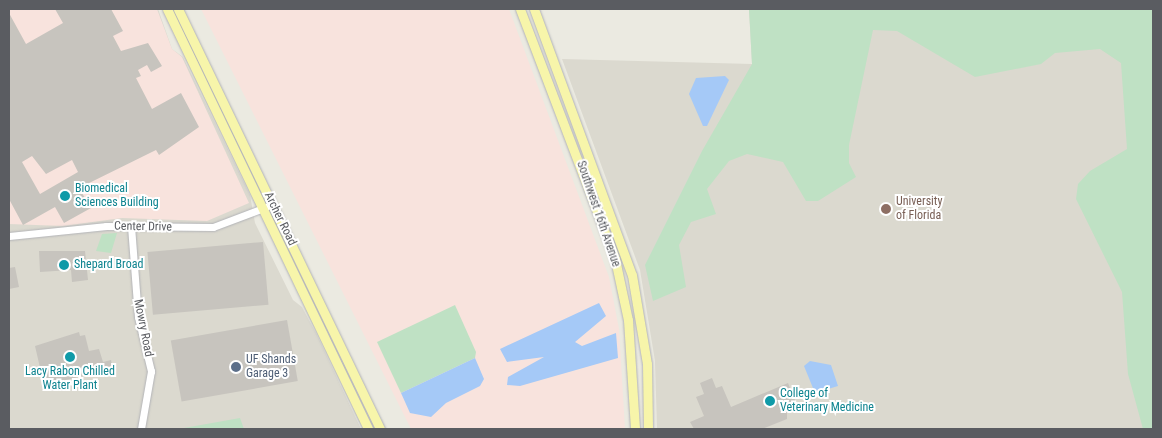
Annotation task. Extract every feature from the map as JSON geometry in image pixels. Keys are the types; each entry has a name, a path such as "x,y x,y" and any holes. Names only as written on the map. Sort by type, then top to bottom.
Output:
{"main road":[{"name":"Archer Road","path":"167,9 380,429"},
{"name":"Archer Road","path":"178,9 368,429"},
{"name":"Southwest 16th Avenue","path":"520,9 617,267 634,366 635,429"},
{"name":"Southwest 16th Avenue","path":"534,9 632,275 647,364 648,429"}],"street":[{"name":"Center Drive","path":"9,236 131,226 213,227 268,206"},
{"name":"Mowry Road","path":"131,226 138,317 151,371 141,429"}],"shaded area":[{"path":"9,9 158,9 172,49 183,57 250,195 255,223 293,300 302,307 317,335 361,429 9,429"},
{"path":"9,9 157,9 172,49 182,57 249,203 207,221 122,218 63,226 9,224"},
{"path":"201,9 509,9 609,277 619,329 625,429 411,429"},
{"name":"University of Florida","path":"749,9 1153,9 1153,429 657,429 655,361 640,270 562,59 752,64"}],"green space":[{"path":"749,9 1153,9 1153,429 1143,429 1128,374 1122,292 1076,199 1078,184 1090,171 1127,149 1121,63 1100,49 1055,53 1041,64 975,77 897,31 873,30 849,145 849,163 856,177 818,201 806,201 783,162 747,154 729,161 707,189 716,214 691,222 679,245 686,287 653,301 645,265 702,151 752,64"},
{"path":"117,233 111,253 96,251 102,234"},
{"path":"455,305 476,352 475,358 401,393 377,342"},
{"path":"240,418 244,429 146,429 184,428"}],"water":[{"path":"725,76 729,80 707,126 703,126 689,94 696,78"},
{"path":"599,303 606,316 575,342 582,346 616,333 618,358 520,386 507,385 508,377 544,357 507,362 500,349"},
{"path":"475,358 484,379 480,386 446,403 431,417 410,413 401,393"},
{"path":"810,361 831,365 838,386 815,393 804,366"}],"building":[{"path":"55,9 111,9 123,31 113,36 121,51 148,43 162,66 151,72 147,65 138,70 141,76 136,78 152,109 181,93 199,127 159,155 156,150 79,188 91,208 64,223 55,207 23,225 9,199 9,13 26,44 63,23","holes":["32,156 46,174 72,160 78,172 40,194 22,162"]},
{"path":"263,242 268,305 153,315 147,252"},
{"name":"Shepard Broad","path":"39,251 85,251 88,280 72,282 71,270 40,272"},
{"path":"15,267 19,287 9,289 9,268"},
{"name":"UF Shands Garage 3","path":"287,320 298,381 182,402 171,340"},
{"name":"Lacy Rabon Chilled Water Plant","path":"79,332 80,336 85,335 89,351 99,349 103,362 111,360 113,369 44,385 35,346"},
{"name":"College of Veterinary Medicine","path":"712,378 716,388 722,386 731,407 788,383 797,405 787,410 787,419 762,429 694,429 690,422 704,416 696,397 704,394 700,383"}],"place":[{"name":"Biomedical Sciences Building","path":"65,196"},
{"name":"University of Florida","path":"886,209"},
{"name":"Shepard Broad","path":"64,265"},
{"name":"Lacy Rabon Chilled Water Plant","path":"70,357"},
{"name":"UF Shands Garage 3","path":"236,367"},
{"name":"College of Veterinary Medicine","path":"770,401"}]}
